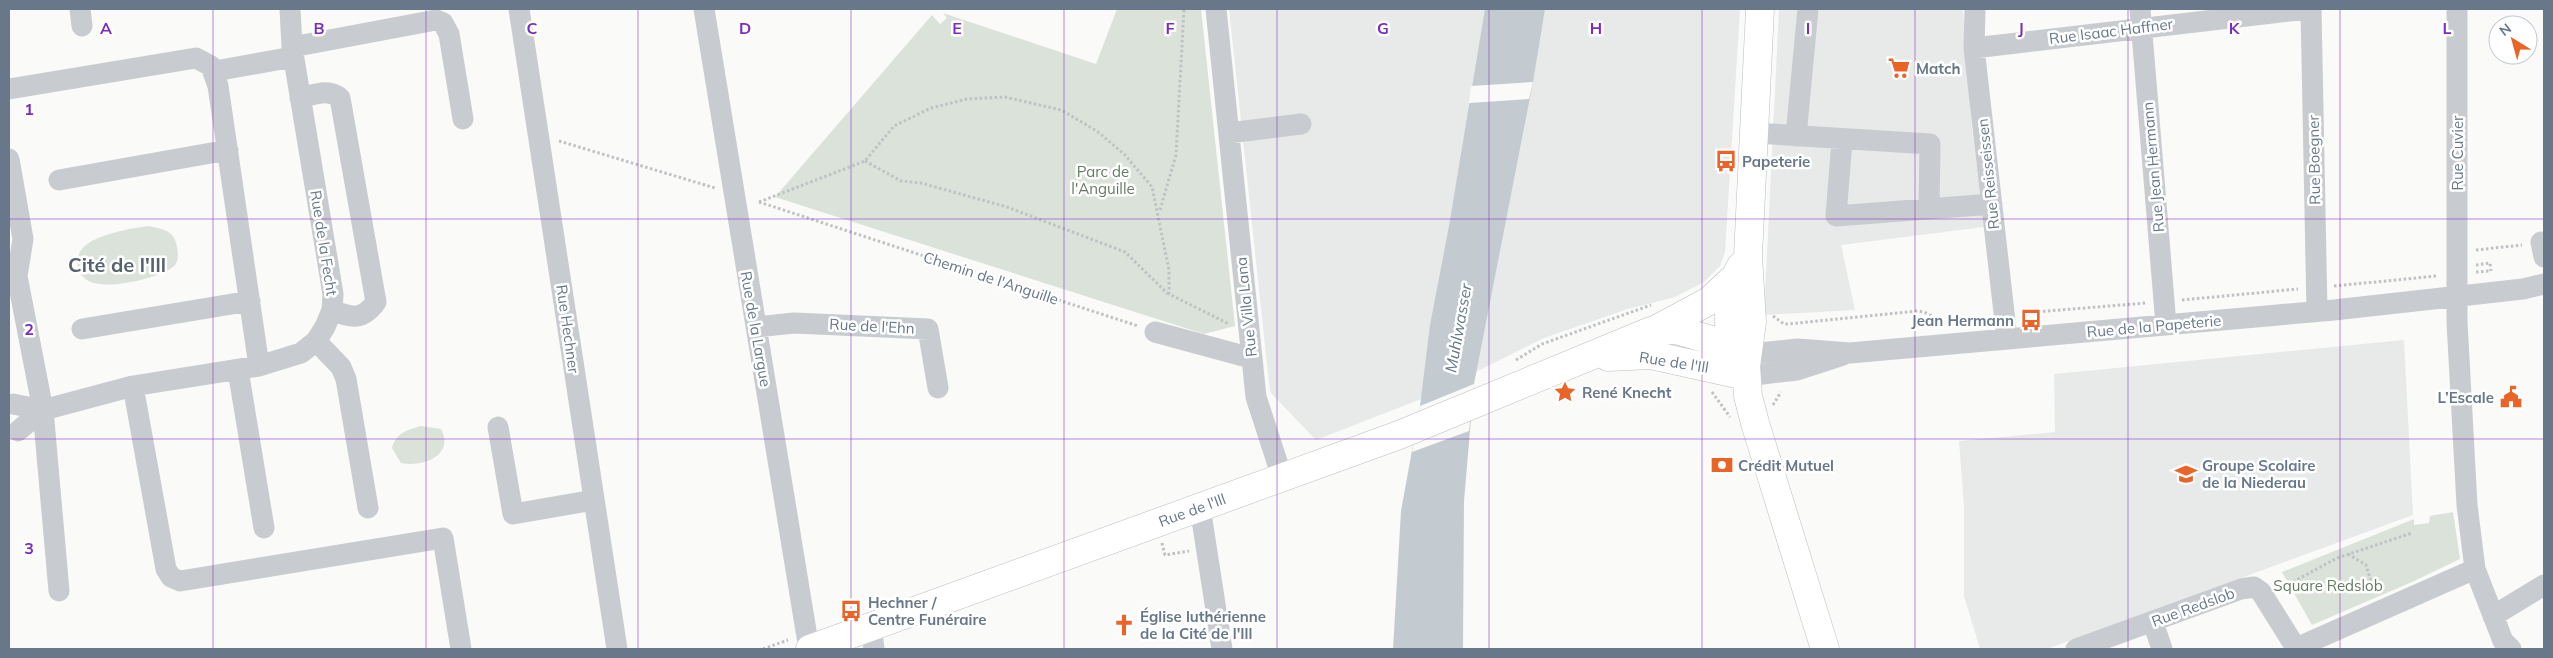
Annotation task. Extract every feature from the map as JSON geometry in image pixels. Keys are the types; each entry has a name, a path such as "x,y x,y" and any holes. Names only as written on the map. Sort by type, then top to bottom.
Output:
{"main road":[{"path":"1760,9 1755,133 1741,266 1730,313 1751,409 1826,649"},
{"path":"1741,266 1752,319 1731,385 1751,409"},
{"name":"Rue de l'Ill","path":"809,649 872,638 1200,507 1399,436 1652,332 1709,301 1741,266"},
{"name":"Rue de l'Ill","path":"1652,332 1676,330 1740,360"},
{"name":"Rue de l'Ill","path":"1572,364 1602,358 1651,355 1740,360"}],"street":[{"name":"Rue de la Fecht","path":"18,431 43,410 133,386 259,366 301,353 316,341 332,310 333,294 293,52 290,9"},
{"name":"Rue Hechner","path":"519,9 617,649"},
{"name":"Rue de la Largue","path":"704,9 809,649"},
{"name":"Rue Villa Lana","path":"1216,9 1256,397 1282,477"},
{"path":"1796,136 1808,9"},
{"name":"Rue Reisseissen","path":"1975,9 1974,48 2007,339"},
{"name":"Rue Isaac Haffner","path":"1974,48 2140,18 2309,9"},
{"name":"Rue Boegner","path":"2309,9 2317,311"},
{"name":"Rue Cuvier","path":"2456,9 2457,297 2459,385 2465,487 2475,570 2503,641 2511,649"},
{"name":"Rue Jean Hermann","path":"2140,18 2166,325"},
{"path":"214,71 436,20 443,23 449,34 464,119"},
{"path":"9,89 196,58 204,60 214,71 228,150 259,366"},
{"path":"300,98 326,92 334,93 340,98 376,302 361,317 347,316 332,310"},
{"path":"1229,133 1301,124"},
{"path":"1755,133 1842,140 1930,144 1929,209"},
{"path":"1842,140 1836,216 1992,204"},
{"path":"60,180 228,150"},
{"path":"9,159 23,239 17,276 43,410 58,591"},
{"name":"Rue de la Papeterie","path":"1740,360 1796,370 1850,353 2317,311 2457,297 2523,289 2544,284"},
{"path":"82,329 250,301"},
{"name":"Rue de l'Ehn","path":"756,326 794,323 928,329 938,388"},
{"path":"1155,332 1252,358"},
{"path":"316,341 341,367 346,379 368,508"},
{"path":"238,370 264,528"},
{"path":"133,386 166,569 171,577 180,581 443,538 461,649"},
{"name":"Rue de la Fecht","path":"13,404 43,410"},
{"path":"498,427 513,514 594,500"},
{"path":"1200,507 1222,649"},
{"path":"2264,597 2296,649 2475,570"},
{"path":"2493,616 2544,585"},
{"name":"Rue Redslob","path":"2076,649 2240,589 2254,588 2264,597"},
{"path":"2153,622 2162,649"}],"path":[{"path":"1159,213 1176,155 1184,9"},
{"path":"759,202 865,161 894,126 931,108 967,99 1005,97 1061,110 1097,131 1125,155 1152,188 1159,213 1169,270 1169,294"},
{"name":"Chemin de l'Anguille","path":"540,143 563,141 759,202 1155,332"},
{"path":"865,161 901,181 921,183 1007,207 1125,252 1169,294 1235,326 1249,330"},
{"path":"2473,250 2543,249"},
{"path":"2004,316 2500,270"},
{"path":"1752,319 1773,316 1784,324 1789,324 1924,312 1945,323 1955,324"},
{"path":"2264,597 2337,558 2412,533"},
{"path":"2348,554 2366,565 2373,588 2355,610 2358,621"}],"shaded area":[{"name":"Papeterie","path":"1229,9 1740,9 1725,252 1720,266 1704,282 1675,297 1628,309 1544,338 1421,399 1316,440 1270,392"},
{"path":"1779,9 1963,9 1972,127 1984,227 1841,245 1855,310 1764,315"},
{"name":"Groupe Scolaire de la Niederau","path":"2404,340 2413,515 2047,649 1980,649 1964,596 1964,506 1959,441 2055,432 2054,374"}],"green space":[{"name":"Parc de l'Anguille","path":"1117,9 1201,9 1235,326 1204,334 775,197 932,15 940,24 947,18 943,13 1096,64"},
{"path":"148,226 166,231 173,237 178,254 177,261 173,267 161,274 115,284 94,283 82,275 79,270 78,260 79,254 86,245 100,237"},
{"path":"421,426 441,429 444,446 440,453 427,461 410,464 401,463 392,448 396,439 403,433"},
{"name":"Square Redslob","path":"2453,512 2460,559 2312,625 2282,572 2414,519 2414,525 2429,523 2430,516"}],"water":[{"name":"Muhlwasser","path":"1485,9 1545,9 1533,82 1474,384 1464,501 1463,649 1393,649 1401,511 1420,406 1430,325 1449,226"}],"pier":[{"path":"1533,82 1529,99 1469,103 1471,86"},
{"path":"1474,384 1469,431 1412,452 1420,406"}],"place":[{"name":"Match","path":"1899,68"},
{"name":"Papeterie","path":"1726,161"},
{"name":"Jean Hermann","path":"2031,320"},
{"name":"René Knecht","path":"1565,392"},
{"name":"L’Escale","path":"2511,397"},
{"name":"Crédit Mutuel","path":"1722,465"},
{"name":"Groupe Scolaire de la Niederau","path":"2186,474"},
{"name":"Hechner / Centre Funéraire","path":"851,611"},
{"name":"Église luthérienne de la Cité de l'Ill","path":"1124,625"}],"district":[{"name":"Cité de l'Ill","path":"117,264"}]}
